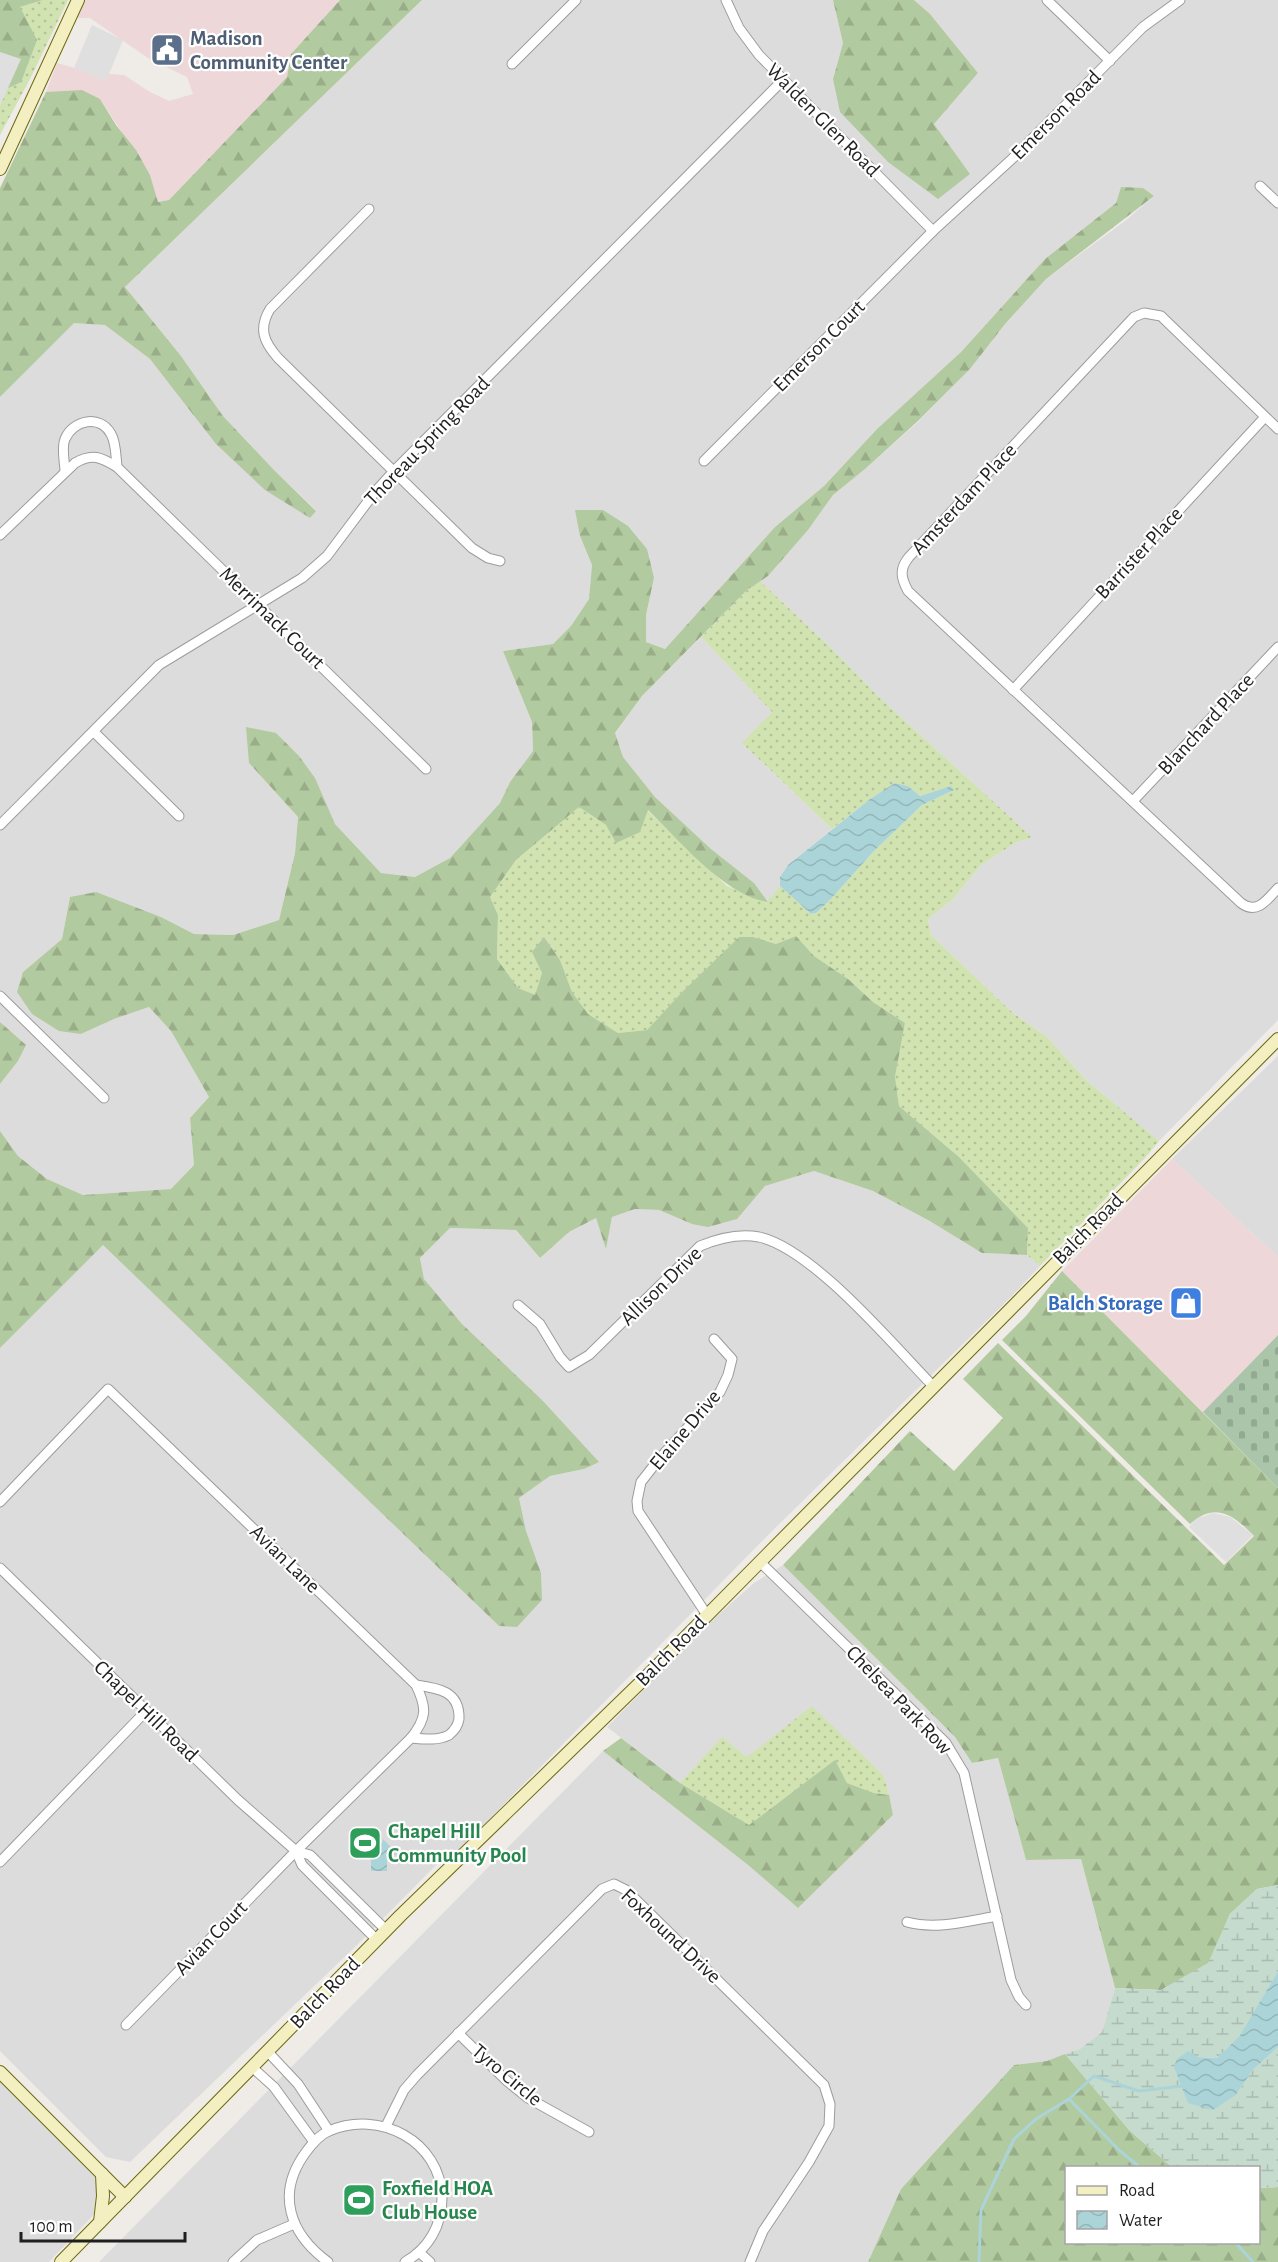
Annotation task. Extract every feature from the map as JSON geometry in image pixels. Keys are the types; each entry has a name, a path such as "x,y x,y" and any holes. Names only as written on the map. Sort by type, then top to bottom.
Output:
{"street":[{"path":"0,169 78,0"},
{"path":"512,64 576,0"},
{"name":"Walden Glen Road","path":"726,0 746,37 759,55 933,231"},
{"path":"1047,0 1110,61"},
{"name":"Emerson Road","path":"933,231 1013,158 1143,27 1180,0"},
{"name":"Thoreau Spring Road","path":"0,825 169,658 259,606 302,578 327,556 393,471 783,80"},
{"path":"1260,186 1278,203"},
{"path":"369,209 270,309 263,320 262,332 267,345 278,358 472,548 488,558 500,561"},
{"name":"Emerson Court","path":"704,460 933,231"},
{"name":"Amsterdam Place","path":"1278,429 1161,316 1144,313 1134,317 909,556 903,564 901,574 908,591 1246,907 1258,907 1278,888"},
{"name":"Barrister Place","path":"1013,690 1265,417"},
{"path":"65,472 64,440 74,427 86,422 98,422 112,435 117,467"},
{"name":"Merrimack Court","path":"0,535 75,463 87,456 101,456 117,467 426,769"},
{"name":"Blanchard Place","path":"1133,801 1278,647"},
{"path":"94,732 179,816"},
{"path":"0,996 104,1098"},
{"name":"Balch Road","path":"61,2262 386,1930 605,1718 1278,1039"},
{"name":"Allison Drive","path":"518,1305 540,1324 560,1357 569,1367 589,1355 700,1246 723,1236 758,1237 784,1246 808,1263 846,1297 933,1386"},
{"name":"Elaine Drive","path":"707,1615 638,1511 637,1501 641,1482 647,1474 720,1392 732,1359 714,1339"},
{"name":"Avian Lane","path":"0,1502 108,1389 416,1685"},
{"name":"Chelsea Park Row","path":"760,1562 946,1743 964,1773 1011,1980 1018,1997 1026,2005"},
{"name":"Chapel Hill Road","path":"0,1568 238,1800 296,1851 310,1855 386,1930"},
{"path":"411,1738 436,1739 450,1734 458,1724 459,1708 453,1697 438,1688 416,1685"},
{"path":"296,1851 411,1738 421,1725 424,1713 423,1700 416,1685"},
{"path":"0,1862 146,1711"},
{"name":"Chapel Hill Road","path":"296,1851 302,1865 377,1940"},
{"name":"Avian Court","path":"126,2025 296,1851"},
{"name":"Foxhound Drive","path":"386,2126 404,2090 602,1889 614,1884 626,1890 824,2085 830,2104 829,2126 809,2162 763,2231 750,2262"},
{"path":"907,1922 919,1925 943,1924 997,1916"},
{"name":"Tyro Circle","path":"458,2033 528,2098 589,2132"},
{"path":"268,2052 298,2084 329,2130"},
{"path":"253,2068 280,2095 314,2142"},
{"path":"0,2072 125,2197"},
{"path":"328,2262 313,2251 294,2224 290,2211 290,2186 300,2161 314,2142 329,2130 361,2123 386,2126 418,2144 428,2156 437,2174 441,2189 440,2217 434,2233 420,2253 405,2262"},
{"path":"100,2222 104,2196 102,2174"},
{"path":"233,2262 257,2240 294,2224"},
{"path":"420,2253 430,2262"}],"shaded area":[{"path":"84,0 340,0 291,54 287,77 169,200 158,202 150,175 100,99 46,92 57,63 93,73 124,75 169,101 193,94 187,77 148,58 90,18 76,18"},
{"path":"422,0 833,0 843,43 833,78 970,174 934,124 978,73 930,14 914,0 1278,0 1278,1020 1159,1141 1086,1080 1047,1037 1013,1013 931,935 928,919 952,900 981,865 1015,843 1032,837 881,699 760,581 768,576 808,530 833,495 919,421 970,369 1005,324 1046,279 1125,221 1154,196 1121,187 1116,203 1045,259 961,352 877,429 824,486 775,527 665,649 646,642 646,615 654,578 580,536 592,565 589,599 571,626 553,644 503,651 532,722 533,751 510,782 500,803 450,858 415,877 381,873 335,824 328,810 249,763 298,817 295,853 279,920 233,935 194,934 161,917 128,905 70,897 62,939 23,972 81,1034 149,1007 171,1031 209,1097 190,1118 194,1165 172,1189 83,1195 47,1179 18,1156 0,1131 0,1084 18,1061 25,1045 0,1022 0,397 74,322 105,325 150,359 183,400 310,518 316,510 223,416 181,356 125,287"},
{"path":"92,25 123,40 106,81 74,68"},
{"path":"0,52 21,59 0,106"},
{"path":"701,637 772,712 743,744 832,829 788,865 780,877 780,886 768,902 754,883 711,849 655,797 623,757 615,734 642,696"},
{"path":"1278,1056 1278,1257 1172,1159"},
{"name":"Balch Storage","path":"1172,1159 1278,1257 1278,1335 1203,1412 1062,1271"},
{"path":"814,1171 873,1191 928,1220 982,1253 1027,1255 1040,1266 769,1534 463,1846 439,1862 356,1946 130,2162 106,2157 0,2051 0,1348 103,1244 499,1626 526,1531 519,1498 550,1476 584,1469 424,1279 420,1258 450,1228 516,1230 540,1258 569,1232 596,1218 606,1248 612,1217 635,1209 659,1210 692,1224 737,1218 765,1186"},
{"path":"1213,1513 1230,1517 1253,1535 1226,1562 1189,1527 1196,1519"},
{"path":"783,1565 955,1737 972,1763 998,1758 1026,1860 1081,1859 1115,1988 1102,2032 1080,2049 1047,2061 1014,2065 901,2189 868,2262 99,2262 603,1751 748,1865 798,1908 893,1815 884,1776 747,1757 722,1738 680,1783 607,1727 718,1615 754,1583"},
{"path":"0,2080 97,2177 97,2211 49,2262 0,2262"}],"green space":[{"path":"0,0 43,0 20,7 37,40 21,82 0,92"},
{"path":"43,0 68,0 0,135 0,92 20,7"},
{"path":"340,0 422,0 125,287 181,356 223,416 316,511 310,518 265,490 216,444 150,359 105,325 74,323 0,397 0,188 46,92 82,90 100,99 116,125 136,150 150,175 158,202 169,200 287,77 291,54"},
{"path":"833,0 914,0 930,14 978,73 934,124 970,174 938,199 888,162 840,112 833,79 843,43"},
{"path":"1121,187 1143,188 1154,196 1046,279 1005,324 970,369 919,420 833,495 808,530 768,576 747,590 642,696 615,733 623,757 655,797 711,849 754,883 768,902 752,898 719,878 688,851 648,810 640,832 616,843 606,825 579,807 516,860 490,897 498,915 497,959 518,988 535,995 542,973 532,952 544,937 560,960 572,992 588,1014 618,1033 647,1030 682,992 739,937 753,937 776,944 796,936 814,956 848,979 873,1002 905,1023 895,1077 899,1106 959,1157 1028,1228 1027,1255 982,1253 928,1220 873,1191 814,1171 765,1186 737,1219 708,1227 692,1224 659,1210 635,1209 612,1217 606,1249 596,1218 569,1232 540,1258 516,1230 450,1228 420,1258 424,1279 462,1324 542,1400 599,1462 584,1469 550,1476 519,1498 526,1531 541,1573 542,1600 517,1627 499,1626 103,1245 0,1348 0,1131 18,1156 47,1179 83,1195 171,1189 194,1165 190,1118 209,1097 171,1031 149,1007 81,1034 59,1031 32,1014 17,992 23,972 62,939 70,897 96,892 161,917 194,934 233,935 279,920 295,853 298,817 249,763 246,727 276,733 299,756 315,778 335,824 381,873 415,877 450,858 500,803 510,782 533,751 532,722 503,651 553,644 571,626 589,599 592,565 580,536 575,510 603,510 628,526 647,549 654,578 646,615 646,642 665,649 775,527 824,486 877,429 961,352 1045,259 1116,203"},
{"path":"760,581 881,699 1032,837 1015,843 981,865 952,900 928,919 931,935 1013,1013 1047,1037 1086,1080 1159,1141 1040,1266 1027,1255 1028,1228 959,1157 899,1106 895,1077 905,1023 873,1002 848,979 814,956 796,936 776,944 753,937 739,937 682,992 647,1030 618,1033 588,1014 572,992 560,960 544,937 533,952 542,973 535,996 518,988 497,959 498,915 490,897 516,860 579,807 606,825 647,810 727,886 767,902 780,886 811,914 816,913 830,900 874,851 922,805 954,790 951,786 920,796 908,786 895,783 870,799 832,829 742,743 772,712 701,637 747,590"},
{"path":"0,1022 26,1045 18,1061 0,1084"},
{"path":"1062,1271 1278,1488 1278,1885 1257,1889 1230,1914 1209,1963 1161,1990 1115,1988 1081,1859 1026,1860 998,1758 972,1763 955,1737 783,1565 910,1431 954,1471 1003,1418 963,1379 998,1343 1224,1565 1254,1536 1232,1517 1216,1512 1199,1517 1190,1524 1002,1340 1026,1316"},
{"path":"1278,1335 1278,1488 1203,1412"},
{"path":"812,1706 884,1776 889,1795 874,1793 847,1783 835,1761 749,1825 680,1783 722,1737 747,1757"},
{"path":"621,1738 680,1783 749,1825 835,1760 847,1783 874,1793 889,1795 893,1815 798,1908 748,1865 603,1751"},
{"name":"Chapel Hill Community Pool","path":"371,1828 380,1837 363,1855 354,1845 358,1841 356,1835 360,1831 367,1833"},
{"path":"1278,1885 1278,1971 1239,2038 1217,2058 1198,2057 1236,2095 1252,2071 1278,2047 1278,2187 1260,2188 1260,2166 1171,2166 1130,2131 1065,2054 1080,2049 1102,2032 1115,1988 1161,1990 1208,1963 1230,1914 1257,1889"},
{"path":"1065,2054 1130,2131 1171,2166 1065,2166 1065,2244 1260,2244 1260,2188 1278,2187 1278,2262 868,2262 901,2189 1014,2065 1047,2061"}],"water":[{"path":"895,783 908,786 920,796 951,786 954,790 922,805 874,851 830,900 816,913 811,914 780,886 780,877 788,865 870,799"},
{"path":"383,1839 397,1853 392,1854 387,1860 387,1871 371,1871 371,1854"},
{"path":"1278,1971 1278,2047 1252,2071 1236,2095 1213,2110 1188,2103 1174,2067 1177,2059 1188,2051 1198,2057 1217,2058 1239,2037"}],"waterway":[{"path":"1069,2099 1094,2076 1139,2091 1183,2086"},
{"path":"979,2262 981,2210 1014,2139 1036,2119 1069,2099 1120,2151 1139,2166"},
{"path":"1237,2244 1253,2262"}],"place":[{"name":"Madison Community Center","path":"167,50"},
{"name":"Balch Storage","path":"1186,1303"},
{"name":"Chapel Hill Community Pool","path":"365,1843"},
{"name":"Foxfield HOA Club House","path":"359,2200"}]}
